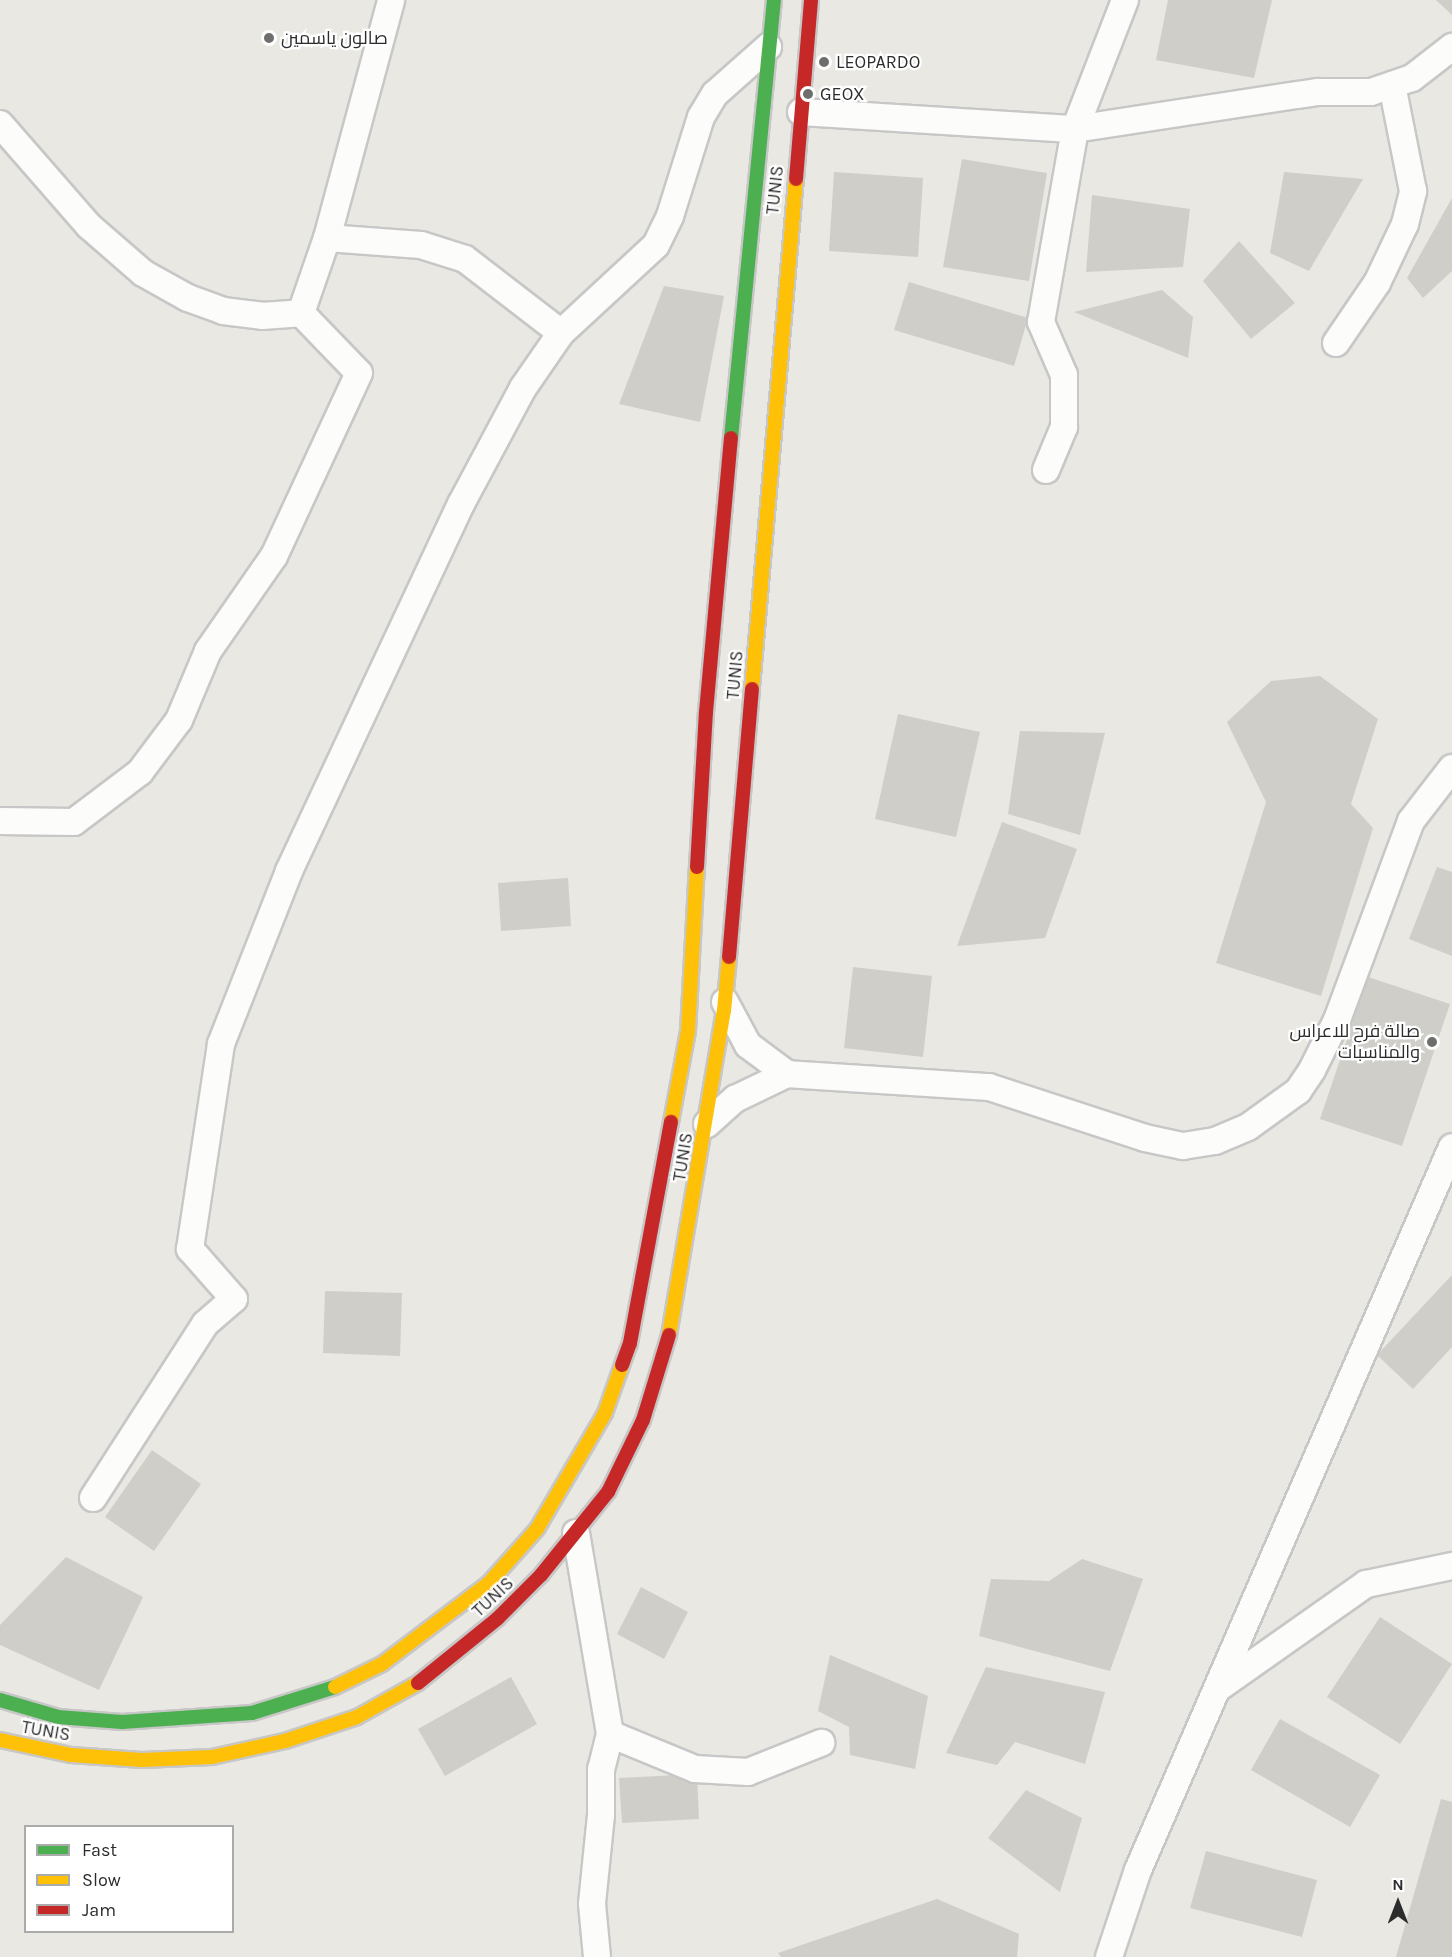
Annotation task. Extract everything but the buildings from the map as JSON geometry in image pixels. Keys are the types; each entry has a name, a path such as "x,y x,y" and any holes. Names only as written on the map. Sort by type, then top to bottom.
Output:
{"main road":[{"path":"0,1700 58,1717 122,1722 252,1713 322,1693 382,1664 489,1583 537,1529 605,1413 630,1343 688,1031 706,712 774,0"},
{"name":"TUNIS","path":"0,1740 71,1755 141,1760 212,1757 285,1741 357,1718 421,1681 497,1619 576,1533 608,1492 643,1420 667,1346 725,1002 811,0"}],"street":[{"path":"301,313 327,238 391,0"},
{"path":"1046,470 1064,427 1064,375 1041,322 1075,129 1125,0"},
{"path":"93,1498 206,1324 234,1299 190,1249 221,1044 289,871 461,504 523,388 561,333 656,245 670,216 701,117 715,94 768,47"},
{"path":"801,112 1075,129 1318,92 1371,92 1412,78 1452,47"},
{"path":"1336,343 1377,284 1406,224 1413,191 1392,86"},
{"path":"0,124 89,226 143,273 188,298 223,311 262,316 301,313"},
{"path":"327,238 421,245 465,259 561,333"},
{"path":"0,821 74,822 140,772 178,720 208,651 274,556 359,373 301,313"},
{"path":"706,1124 735,1099 786,1074 989,1087 1145,1138 1183,1146 1215,1141 1248,1127 1298,1091 1312,1070 1337,1020 1411,820 1452,768"},
{"path":"725,1002 748,1045 786,1074"},
{"path":"1109,1957 1138,1870 1445,1176 1452,1147"},
{"path":"576,1533 610,1734 601,1769 601,1815 592,1904 597,1957"},
{"path":"1216,1690 1366,1584 1452,1566"},
{"path":"610,1734 695,1769 748,1772 821,1743"}],"traffic: fast":[{"path":"731,438 774,0"},
{"path":"0,1700 58,1717 122,1722 252,1713 335,1687"}],"traffic: slow":[{"path":"752,689 796,179"},
{"path":"671,1122 688,1031 697,867"},
{"path":"669,1335 724,1011 729,957"},
{"path":"335,1687 382,1664 489,1583 537,1529 605,1413 622,1365"},
{"path":"0,1740 71,1755 142,1760 212,1757 285,1741 357,1717 418,1683"}],"traffic: jam":[{"path":"796,179 811,0"},
{"path":"697,867 706,712 731,438"},
{"path":"729,957 752,689"},
{"path":"622,1365 630,1343 671,1122"},
{"path":"418,1683 497,1619 541,1575 608,1492 643,1420 669,1335"}],"place":[{"name":"صالون ياسمين","path":"269,38"},
{"name":"LEOPARDO","path":"824,62"},
{"name":"GEOX","path":"808,94"},
{"name":"صالة فرح للاعراس والمناسبات","path":"1432,1042"}]}
